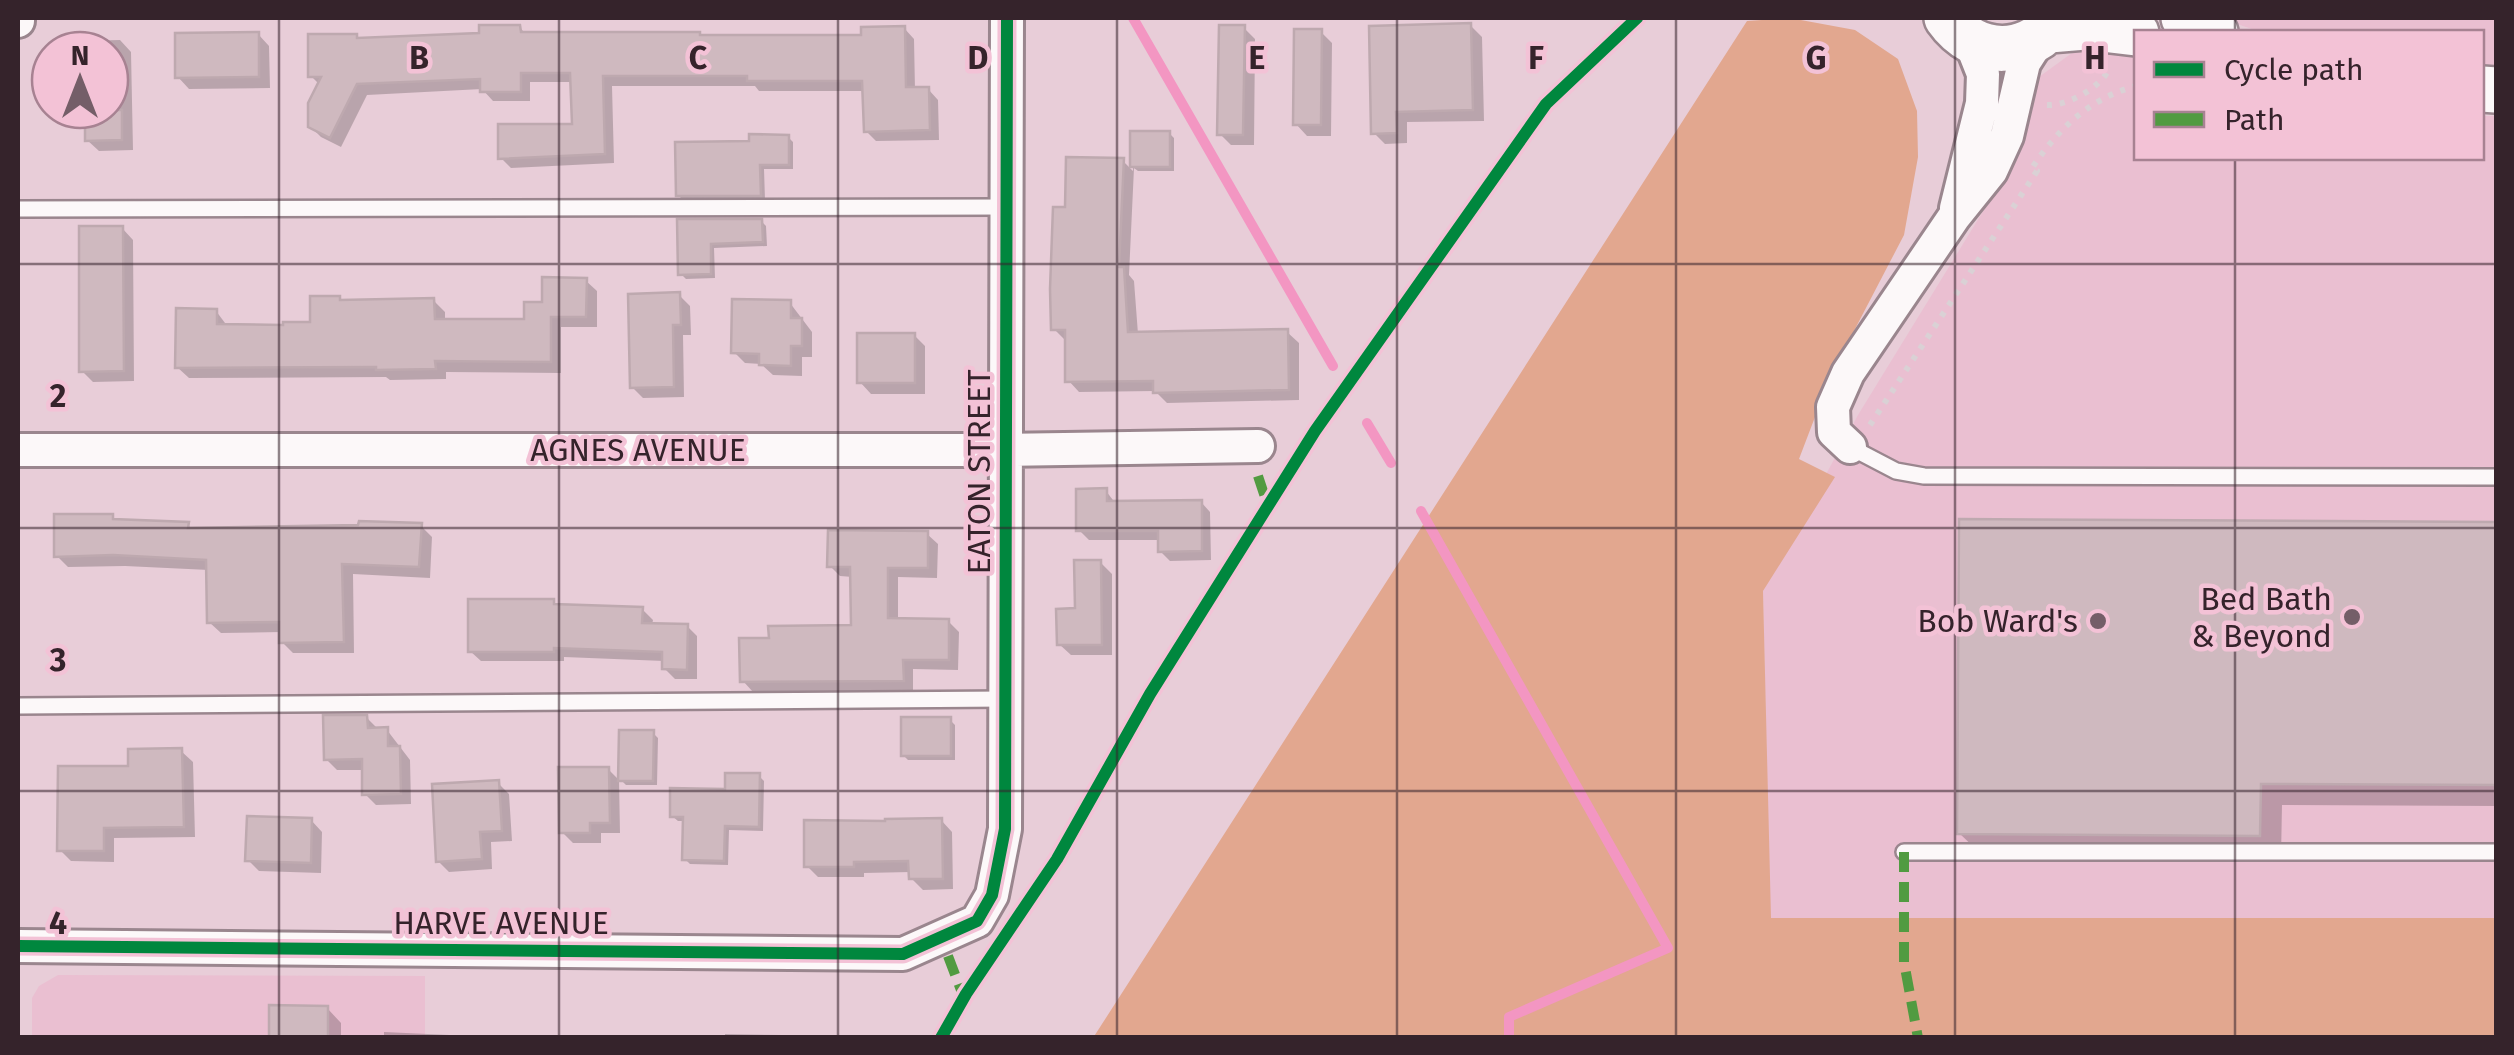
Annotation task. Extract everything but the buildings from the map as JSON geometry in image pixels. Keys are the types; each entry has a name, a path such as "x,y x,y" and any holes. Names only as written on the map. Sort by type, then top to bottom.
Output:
{"street":[{"name":"EATON STREET","path":"977,921 992,895 1006,829 1007,18"},
{"path":"2184,18 2211,30"},
{"path":"1959,29 1987,48 2024,46 2049,28 2085,27 2124,45"},
{"path":"1850,447 1834,432 1834,407 1848,373 1954,217 1991,171 2007,136 2024,63 2049,28"},
{"path":"1954,217 1982,103 1983,74 1959,29"},
{"name":"AGNES AVENUE","path":"18,450 1007,450 1258,446"},
{"name":"HARVE AVENUE","path":"18,946 903,954 977,921"}],"lane":[{"path":"18,210 1007,207"},
{"path":"1850,447 1896,471 1924,476 2496,477"},
{"path":"18,706 1007,700"},
{"path":"1904,852 2496,852"}],"path":[{"path":"2044,105 2061,104 2100,82 2124,45"},
{"path":"1865,413 1869,427 2037,171 2032,168 2049,144 2084,110 2134,86"}],"shaded area":[{"path":"1790,18 1855,30 1898,59 1917,111 1918,157 1904,235 1831,375 1799,459 1835,477 1763,591 1771,918 2496,918 2496,1037 1093,1038 1747,21"},
{"path":"2219,18 2496,18 2496,73 2484,72 2484,30 2255,30"},
{"path":"2134,45 2134,160 2484,160 2484,116 2496,116 2496,918 1770,918 1763,591 1858,415 1990,200 2022,130 2029,93 2039,77 2072,53 2093,47"},
{"path":"58,975 425,976 425,1037 32,1037 32,998 39,986"}],"waterway":[{"path":"1133,18 1333,366"},
{"path":"1367,423 1391,463"},
{"path":"1421,511 1668,948 1509,1017 1509,1038"}],"marked path":[{"path":"1258,476 1269,509"},
{"path":"1904,852 1904,962 1918,1038"},
{"path":"948,956 964,998"}],"cycle path":[{"path":"18,946 903,954 977,921 992,895 1005,829 1007,18"},
{"path":"941,1038 1057,859 1150,694 1315,431 1546,104 1637,18"}],"place":[{"name":"Bed Bath & Beyond","path":"2352,617"},
{"name":"Bob Ward's","path":"2098,621"}]}
